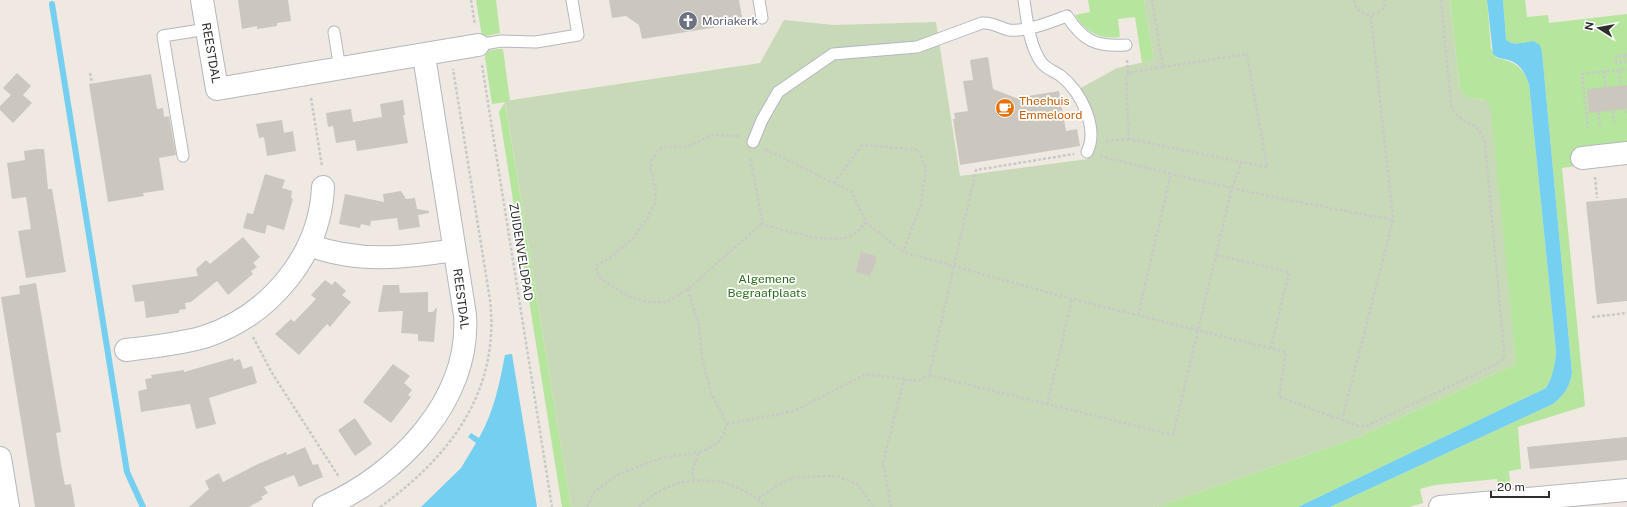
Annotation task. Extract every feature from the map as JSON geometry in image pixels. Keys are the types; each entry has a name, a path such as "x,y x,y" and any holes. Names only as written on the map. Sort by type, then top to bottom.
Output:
{"street":[{"name":"REESTDAL","path":"202,0 217,89 424,56 478,45"},
{"name":"REESTDAL","path":"324,507 369,483 396,462 430,424 449,391 459,368 466,332 464,304 454,250 424,56"},
{"path":"1588,165 1627,153"},
{"path":"133,355 217,332 239,321 263,304 284,284 301,260 309,245 318,217 323,177"},
{"path":"309,245 337,253 376,258 401,258 454,250"},
{"path":"0,458 8,507"},
{"path":"1440,507 1627,490"}],"lane":[{"path":"478,45 501,41 536,42 578,36 572,0"},
{"path":"759,0 762,18"},
{"path":"1024,0 1028,27 1036,51 1042,63 1062,77 1079,97 1087,117 1089,148"},
{"path":"753,142 762,120 778,92 832,54 873,52 917,47 984,23 992,23 1008,30 1045,24 1067,16 1081,34 1091,42 1102,45 1126,44"},
{"path":"183,156 164,36 207,29"},
{"path":"334,32 340,69"}],"path":[{"name":"ZUIDENVELDPAD","path":"471,0 552,507"},
{"path":"1152,0 1163,67"},
{"path":"1354,0 1355,6 1360,13 1372,16 1384,8 1385,0"},
{"path":"753,142 750,157 762,219 761,224 688,289 667,302 649,302 630,297 612,287 597,274 597,265 611,258 633,238 648,217 655,203 656,191 651,170 651,161 657,151 663,147 687,147 705,138 719,134 743,137 753,142 834,183 852,192 866,222 903,252 954,268 1072,299 1286,352 1279,398 1358,426 1366,426 1497,364 1504,358 1485,144 1483,134 1478,128 1461,120 1454,113 1450,105 1441,0"},
{"path":"1342,420 1393,220 1372,16"},
{"path":"929,375 976,170 1089,148 1129,138 1267,167 1247,54 1128,73"},
{"path":"1625,55 1625,62 1620,63 1616,63 1616,56 1625,55"},
{"path":"1620,63 1621,85"},
{"path":"1128,68 1126,78 1129,138"},
{"path":"1588,129 1582,74 1627,69"},
{"path":"1604,71 1606,87"},
{"path":"90,73 92,83"},
{"path":"311,98 323,177"},
{"path":"1612,111 1614,123"},
{"path":"1598,112 1600,125"},
{"path":"834,183 862,145 919,150 926,168 921,204 903,252"},
{"path":"1089,148 1171,174 1232,188 1393,220"},
{"path":"727,424 794,411 866,374 917,381 929,375 1173,435 1200,330 1232,188 1242,162"},
{"path":"1588,165 1597,198"},
{"path":"1138,315 1171,174"},
{"path":"761,224 825,238 847,237 858,232 866,222"},
{"path":"1217,255 1289,272 1271,348"},
{"path":"587,507 594,492 617,475 660,458 710,449 724,437 727,424 711,393 702,357 698,326 688,289"},
{"path":"1046,405 1072,299"},
{"path":"1592,317 1627,313"},
{"path":"250,330 272,373 343,483"},
{"path":"891,507 883,462 904,380"},
{"path":"694,480 692,472 698,452"},
{"path":"757,498 795,477 837,476 857,484 874,507"},
{"path":"639,507 648,498 670,486 694,480 717,481 738,487 757,498 766,507"}],"green space":[{"path":"476,0 496,0 500,33 482,37"},
{"path":"1088,0 1144,0 1154,60 1142,63 1135,17 1118,19 1120,37 1113,38 1100,36 1094,34 1083,26 1075,15 1090,12"},
{"name":"Algemene Begraafplaats","path":"1144,0 1450,0 1460,90 1468,98 1486,100 1491,109 1516,364 1361,436 1157,507 571,507 505,101 760,63 784,20 834,25 936,22 960,176 1088,159 1095,143 1079,89 1117,68 1154,60"},
{"path":"1450,0 1487,0 1491,48 1496,58 1513,63 1521,69 1529,84 1556,351 1554,371 1546,388 1298,507 1157,507 1361,436 1516,364 1486,100 1468,98 1460,90"},
{"path":"1503,0 1525,0 1527,17 1548,15 1549,23 1627,14 1627,145 1577,166 1562,168 1585,406 1518,427 1521,469 1509,471 1511,492 1498,493 1497,479 1435,485 1420,489 1423,503 1409,507 1330,507 1553,404 1563,394 1570,382 1572,373 1542,52 1533,41 1512,43 1506,39"},
{"path":"503,49 510,101 492,104 484,51"},
{"path":"505,102 571,507 562,507 499,112"}],"water":[{"path":"1487,0 1503,0 1506,39 1512,43 1533,41 1540,45 1542,52 1572,373 1570,382 1563,394 1553,404 1330,507 1298,507 1546,388 1552,375 1556,351 1529,84 1524,72 1516,63 1498,58 1493,54"},
{"path":"512,354 537,507 421,507 461,468 476,443 468,437 471,433 479,438 489,418 498,388 505,355"}],"building":[{"path":"238,0 288,0 291,21 277,23 277,26 257,29 257,26 242,29"},
{"name":"Moriakerk","path":"609,0 739,0 743,23 642,39 639,25 626,16 612,18"},
{"path":"988,57 993,89 1016,98 1059,91 1066,131 1077,129 1080,146 960,165 953,119 955,119 954,113 968,111 963,81 973,80 970,60"},
{"path":"17,73 31,86 23,95 32,103 13,123 0,110 0,106 11,95 3,88"},
{"path":"151,74 157,109 163,108 164,117 169,116 176,155 159,158 164,190 143,193 144,196 108,202 89,84"},
{"path":"1627,85 1627,109 1589,113 1587,89"},
{"path":"403,100 405,115 403,115 408,143 357,151 355,140 336,143 333,126 328,127 326,113 351,109 353,122 382,117 380,104"},
{"path":"282,120 284,133 293,131 296,151 267,156 264,137 259,138 256,124"},
{"path":"44,149 48,189 52,189 66,272 26,278 18,231 31,229 26,197 12,199 7,163 25,160 24,151"},
{"path":"265,174 285,180 282,188 292,191 291,198 293,199 284,230 267,225 265,234 243,228 247,213 253,214"},
{"path":"401,191 406,199 415,198 417,209 429,211 429,213 418,215 420,227 399,230 397,218 371,221 370,226 361,224 360,228 339,224 345,194 384,202 383,194"},
{"path":"1627,198 1627,301 1597,304 1586,202"},
{"path":"243,237 260,257 253,263 257,267 251,271 253,274 228,295 217,281 191,302 185,303 186,309 179,310 179,313 146,318 144,301 135,302 132,285 198,276 196,269 206,260 210,264"},
{"path":"861,252 876,256 876,262 870,276 856,272"},
{"path":"325,280 332,285 335,281 346,291 342,295 351,302 330,327 327,324 299,355 275,334 291,319 294,322 316,299 311,295"},
{"path":"36,283 61,432 56,433 61,464 65,485 71,484 75,507 35,507 1,297 20,294 19,286"},
{"path":"383,285 399,285 400,293 428,292 428,312 433,312 437,307 434,342 418,341 418,334 401,333 403,311 378,312"},
{"path":"233,358 234,361 240,359 243,369 252,366 257,383 209,398 216,424 196,429 190,404 141,412 138,391 147,389 145,379 152,378 151,375 184,370 184,372"},
{"path":"393,364 410,376 404,383 412,390 408,395 411,397 391,423 363,402"},
{"path":"355,418 372,444 355,456 338,430"},
{"path":"1627,437 1627,460 1530,469 1527,447"},
{"path":"305,447 313,465 318,464 323,477 299,487 294,475 264,487 268,493 261,497 263,499 249,507 189,507 209,489 205,481 219,473 223,482 258,464 286,452 287,455"}],"waterway":[{"path":"52,4 127,472 143,507"}],"place":[{"name":"Moriakerk","path":"688,21"},
{"name":"Theehuis Emmeloord","path":"1005,108"}]}
